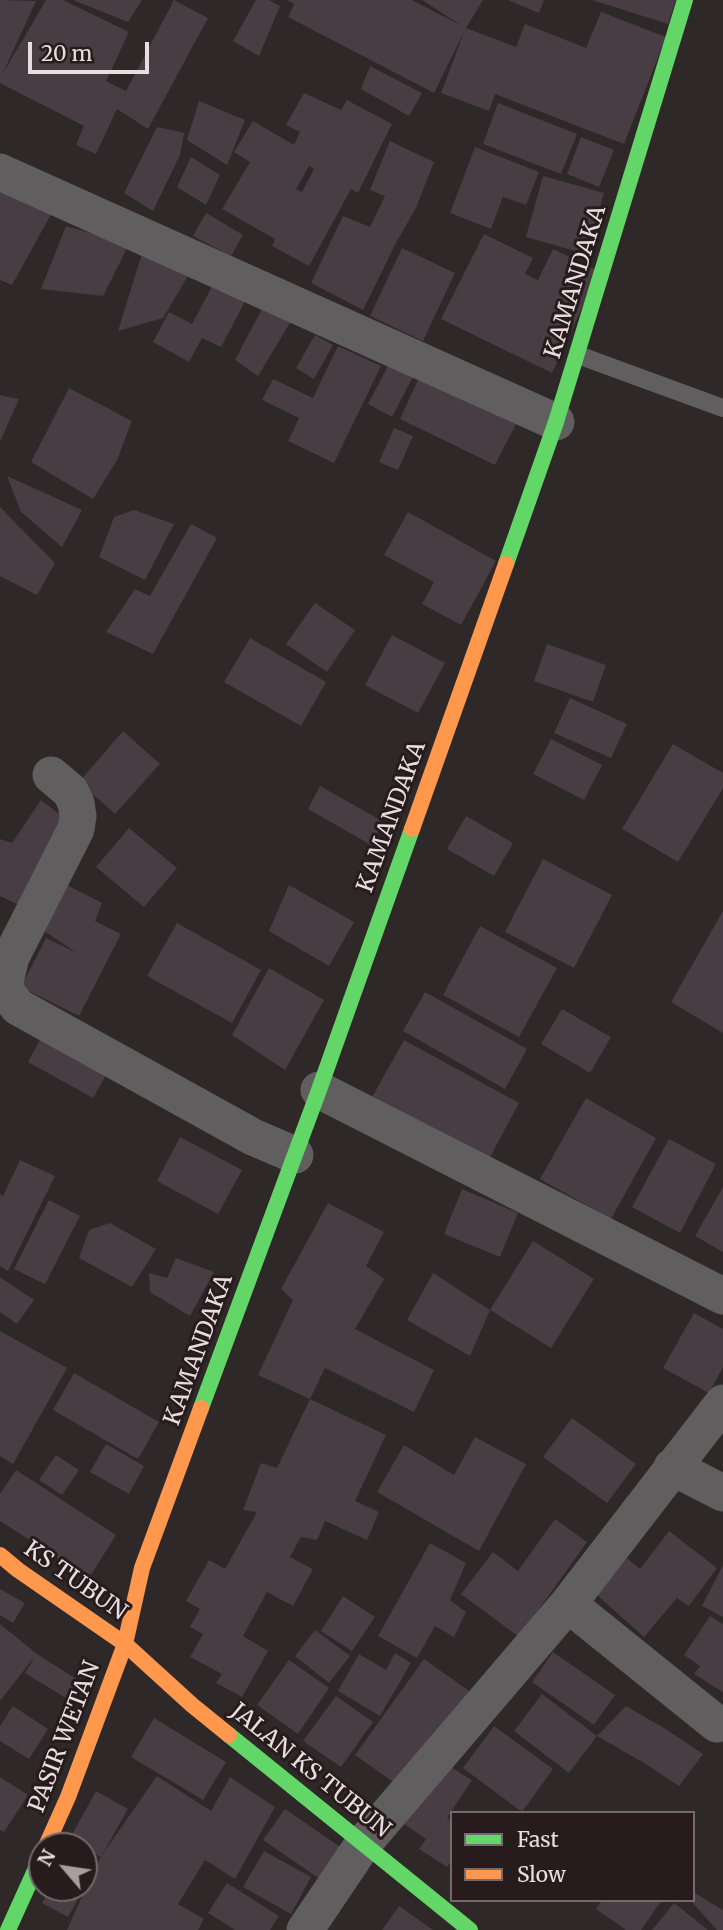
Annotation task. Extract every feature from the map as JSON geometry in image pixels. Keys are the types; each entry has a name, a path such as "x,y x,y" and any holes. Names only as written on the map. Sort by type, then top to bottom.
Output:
{"street":[{"name":"KAMANDAKA","path":"124,1644 142,1568 319,1090 556,422 685,0"},
{"path":"0,172 556,422"},
{"path":"51,775 70,791 76,803 76,829 10,957 4,986 10,997 18,1007 41,1020 253,1137 295,1155"},
{"path":"319,1090 723,1296"},
{"path":"305,1930 363,1844 568,1604 723,1403"},
{"path":"672,1467 723,1493"},
{"name":"KS TUBUN","path":"0,1555 124,1644"},
{"path":"568,1604 717,1724"},
{"name":"JALAN KS TUBUN","path":"124,1644 192,1704 470,1930"},
{"name":"PASIR WETAN","path":"52,1832 68,1797 124,1644"},
{"path":"8,1930 28,1886"}],"lane":[{"path":"578,355 723,408"}],"building":[{"path":"0,0 36,1 2,75 46,0 63,0 129,32 106,81 126,91 174,0 208,18 148,129 117,109 96,154 76,145 84,126 0,83"},
{"path":"73,0 142,0 128,22"},
{"path":"256,0 269,0 280,6 259,56 233,41"},
{"path":"287,0 412,0 462,26 422,0 483,0 466,28 516,47 525,24 586,48 601,12 666,37 624,144 495,94 489,111 441,93 464,32 434,93 288,17 294,4"},
{"path":"508,0 544,0 539,13"},
{"path":"592,0 676,0 668,24"},
{"path":"370,66 422,93 409,116 361,89"},
{"path":"304,93 341,110 347,100 392,124 358,193 351,189 309,266 272,246 275,239 222,209 250,162 234,152 253,121 294,145 300,132 286,125","holes":["309,166 314,169 302,192 296,189"]},
{"path":"199,101 245,120 227,165 187,140"},
{"path":"498,103 577,134 561,174 483,144"},
{"path":"157,127 184,133 180,155 153,211 124,193"},
{"path":"581,137 614,150 599,187 567,174"},
{"path":"390,141 434,162 416,208 363,310 311,283 343,216 370,227 385,196 370,190"},
{"path":"475,147 539,172 526,205 503,197 491,229 450,213"},
{"path":"191,157 220,175 206,205 177,187"},
{"path":"543,176 604,193 586,254 526,237"},
{"path":"3,187 54,209 12,285 0,280 0,194"},
{"path":"206,213 243,235 231,256 193,236"},
{"path":"66,226 129,244 103,296 41,289"},
{"path":"484,234 533,258 525,274 538,280 553,249 599,271 552,373 441,319"},
{"path":"144,247 191,271 163,318 118,331"},
{"path":"402,248 455,273 423,341 370,316"},
{"path":"218,275 250,292 221,347 202,338 189,362 153,342 169,312 192,324"},
{"path":"264,305 294,316 258,376 235,360"},
{"path":"315,335 333,345 314,379 296,368"},
{"path":"338,346 381,366 334,463 288,441 299,418 262,400 273,379 313,398"},
{"path":"390,362 414,375 392,417 368,404"},
{"path":"419,378 516,424 495,465 400,419"},
{"path":"69,388 132,421 117,460 93,499 31,462"},
{"path":"0,395 19,399 0,442"},
{"path":"394,428 413,436 398,470 379,462"},
{"path":"7,476 82,510 62,547 21,512"},
{"path":"0,507 55,563 37,595 0,576"},
{"path":"134,510 174,524 145,580 99,557 114,517"},
{"path":"408,512 496,561 461,625 422,604 434,582 384,555"},
{"path":"191,524 217,538 153,654 106,632 135,589 150,596"},
{"path":"315,603 355,630 327,672 286,644"},
{"path":"392,635 445,663 418,713 365,685"},
{"path":"250,638 326,682 301,726 224,682"},
{"path":"547,644 606,665 593,702 534,681"},
{"path":"570,698 627,724 611,758 554,733"},
{"path":"123,731 160,764 115,814 79,782"},
{"path":"551,739 602,765 584,800 533,774"},
{"path":"673,744 723,773 723,788 678,862 622,829"},
{"path":"320,786 384,822 371,845 308,809"},
{"path":"41,800 71,823 23,907 0,896 0,839 12,843"},
{"path":"466,816 513,843 494,876 447,849"},
{"path":"129,828 177,868 144,907 96,867"},
{"path":"543,859 612,895 574,968 505,932"},
{"path":"65,884 102,903 95,921 121,934 79,1016 21,987 46,938 77,953 41,929"},
{"path":"289,885 354,922 329,966 269,931"},
{"path":"723,911 723,1033 671,1002"},
{"path":"177,923 261,970 232,1023 147,976"},
{"path":"480,926 557,968 519,1037 443,995"},
{"path":"269,968 324,1000 285,1070 232,1035"},
{"path":"425,992 527,1049 505,1089 403,1031"},
{"path":"562,1009 611,1037 590,1073 541,1044"},
{"path":"46,1029 111,1066 93,1098 28,1062"},
{"path":"404,1040 519,1103 488,1161 371,1099"},
{"path":"586,1098 656,1138 611,1219 540,1179"},
{"path":"180,1137 242,1170 218,1214 157,1181"},
{"path":"669,1139 716,1164 680,1233 632,1207"},
{"path":"20,1160 55,1176 8,1271 0,1266 0,1194 3,1196"},
{"path":"723,1187 723,1252 695,1236"},
{"path":"462,1189 518,1213 500,1257 444,1234"},
{"path":"49,1200 80,1216 45,1284 14,1269"},
{"path":"328,1203 384,1232 366,1266 384,1279 355,1329 434,1370 414,1412 325,1368 310,1399 258,1375 293,1300 281,1289"},
{"path":"110,1223 156,1249 132,1287 79,1258 89,1230"},
{"path":"533,1241 594,1279 551,1348 490,1310"},
{"path":"176,1258 214,1272 190,1316 150,1292 149,1273 167,1278"},
{"path":"433,1273 490,1310 470,1356 407,1320"},
{"path":"0,1277 34,1300 17,1324 0,1312"},
{"path":"694,1313 723,1329 723,1367 709,1393 663,1368"},
{"path":"0,1331 67,1368 13,1464 0,1456"},
{"path":"74,1373 159,1422 138,1459 53,1410"},
{"path":"310,1399 386,1435 355,1501 379,1512 367,1540 325,1521 317,1540 301,1537 290,1557 313,1569 293,1606 267,1592 243,1636 268,1651 242,1697 216,1683 222,1674 190,1657 203,1634 190,1627 200,1609 186,1601 209,1560 225,1569 257,1512 243,1510 261,1463 277,1468"},
{"path":"572,1418 636,1464 607,1503 543,1457"},
{"path":"475,1437 526,1464 479,1551 377,1492 404,1445 454,1475"},
{"path":"106,1444 144,1466 129,1494 90,1472"},
{"path":"56,1455 79,1470 62,1495 39,1480"},
{"path":"16,1470 116,1535 89,1578 0,1521 0,1494"},
{"path":"555,1519 587,1542 519,1637 461,1594 493,1552 518,1571"},
{"path":"669,1531 717,1568 689,1606 677,1598 644,1637 597,1595 627,1558 640,1569"},
{"path":"430,1543 466,1563 450,1600 466,1612 454,1637 435,1626 417,1658 378,1636"},
{"path":"723,1565 723,1617 702,1606"},
{"path":"0,1589 25,1603 13,1623 0,1615"},
{"path":"343,1596 375,1617 352,1651 321,1631"},
{"path":"710,1616 723,1624 723,1692 694,1674 700,1666 684,1655"},
{"path":"0,1624 37,1654 81,1682 69,1700 25,1673 35,1656 0,1701"},
{"path":"315,1630 350,1656 329,1683 295,1656"},
{"path":"553,1652 615,1695 594,1725 532,1682"},
{"path":"395,1653 411,1663 380,1716 338,1691 359,1654 386,1670"},
{"path":"424,1659 472,1693 403,1789 355,1755"},
{"path":"289,1660 329,1688 298,1734 257,1705"},
{"path":"542,1694 597,1736 569,1773 514,1731"},
{"path":"336,1696 373,1722 341,1767 303,1741"},
{"path":"13,1706 48,1729 29,1759 0,1741 0,1726"},
{"path":"626,1706 703,1754 679,1786 597,1736"},
{"path":"154,1718 226,1762 203,1800 131,1757"},
{"path":"494,1726 553,1769 521,1811 463,1768"},
{"path":"444,1763 472,1780 447,1818 450,1820 450,1863 447,1867 419,1849 426,1839 404,1824"},
{"path":"157,1776 211,1811 230,1777 275,1807 235,1879 205,1860 178,1904 204,1919 198,1930 67,1930 80,1902 98,1902 98,1862 101,1857 98,1855 98,1832 73,1832 96,1791 128,1809 102,1855"},
{"path":"0,1777 28,1795 4,1832 0,1830"},
{"path":"285,1809 352,1855 330,1886 263,1840"},
{"path":"264,1851 311,1877 291,1914 243,1887"},
{"path":"227,1883 279,1916 270,1930 235,1930 208,1913"},
{"path":"695,1893 723,1910 723,1930 717,1930 692,1902 695,1902"},
{"path":"43,1902 76,1902 68,1917"},
{"path":"601,1902 661,1902 641,1930 626,1930 596,1909"},
{"path":"674,1903 708,1930 652,1930"},
{"path":"399,1906 433,1930 382,1930"}],"traffic: fast":[{"path":"506,564 556,422 685,0"},
{"path":"201,1408 412,829"},
{"path":"229,1735 470,1930"},
{"path":"8,1930 28,1886"}],"traffic: slow":[{"path":"412,829 506,564"},
{"path":"52,1832 125,1644 142,1568 201,1408"},
{"path":"0,1555 125,1644 229,1735"}]}
